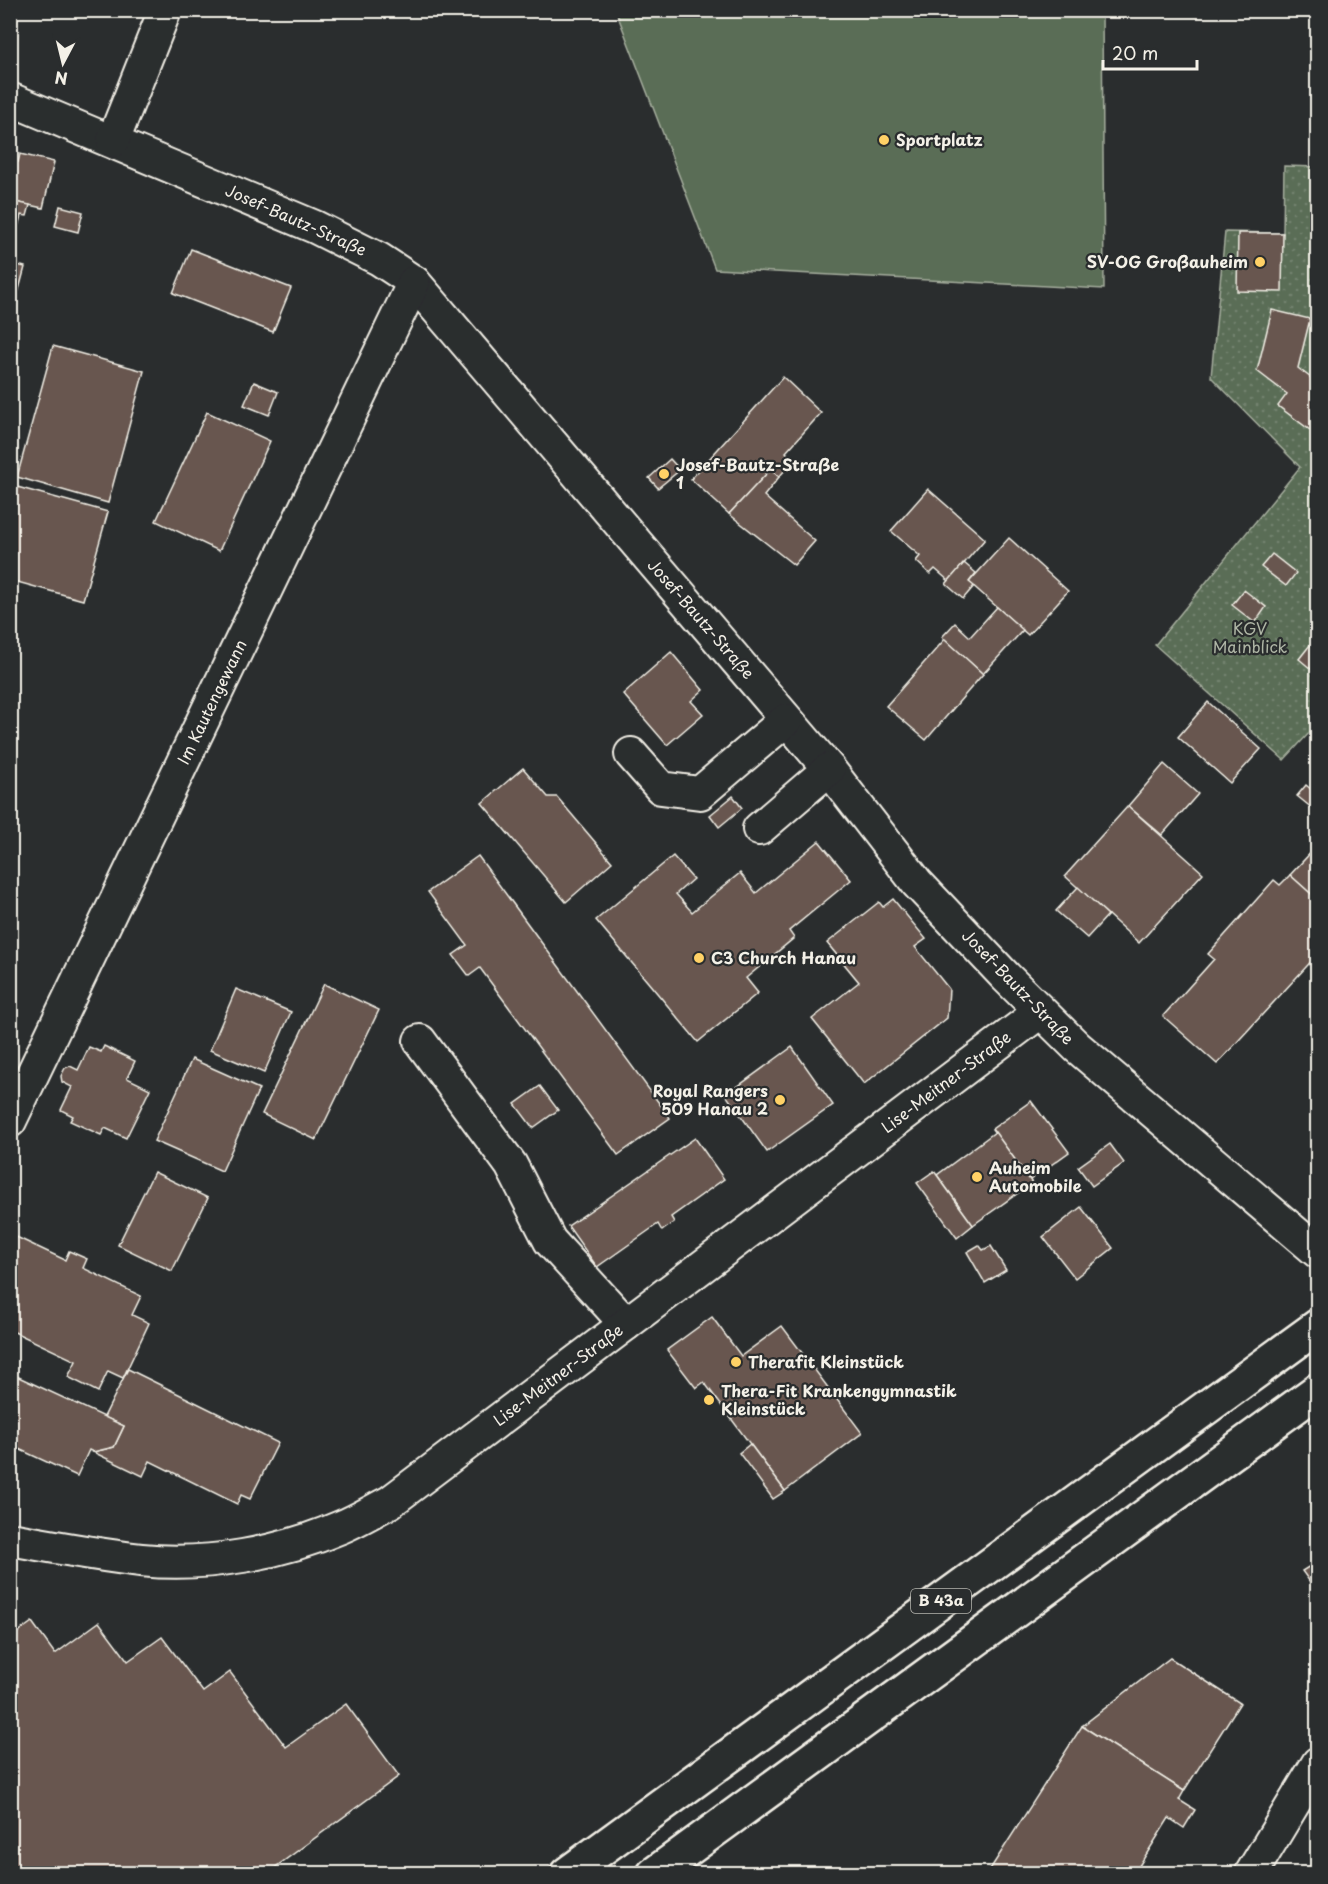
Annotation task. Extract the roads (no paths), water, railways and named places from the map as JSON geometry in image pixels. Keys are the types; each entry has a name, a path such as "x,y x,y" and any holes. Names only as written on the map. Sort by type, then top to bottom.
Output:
{"highway":[{"name":"B 43a","path":"567,1874 1316,1327"},
{"name":"B 43a","path":"654,1874 1317,1390"}],"street":[{"path":"113,141 165,10"},
{"name":"Josef-Bautz-Straße","path":"10,99 351,243 414,282 829,769 917,883 1040,1012 1077,1047 1317,1252"},
{"name":"Im Kautengewann","path":"10,1121 414,282"},
{"path":"631,754 661,788 700,793 786,720"},
{"path":"759,829 829,769"},
{"name":"Lise-Meitner-Straße","path":"10,1539 143,1560 193,1561 244,1555 297,1543 330,1531 390,1502 1040,1012"},
{"path":"420,1041 511,1165 550,1240 626,1324"},
{"path":"1251,1874 1317,1763"}],"place":[{"name":"Sportplatz","path":"884,140"},
{"name":"SV-OG Großauheim","path":"1260,262"},
{"name":"Josef-Bautz-Straße 1","path":"664,474"},
{"name":"C3 Church Hanau","path":"699,958"},
{"name":"Royal Rangers 509 Hanau 2","path":"780,1100"},
{"name":"Auheim Automobile","path":"977,1177"},
{"name":"Therafit Kleinstück","path":"736,1362"},
{"name":"Thera-Fit Krankengymnastik Kleinstück","path":"709,1400"}],"park label":[{"name":"KGV Mainblick","path":"1250,638"}]}
